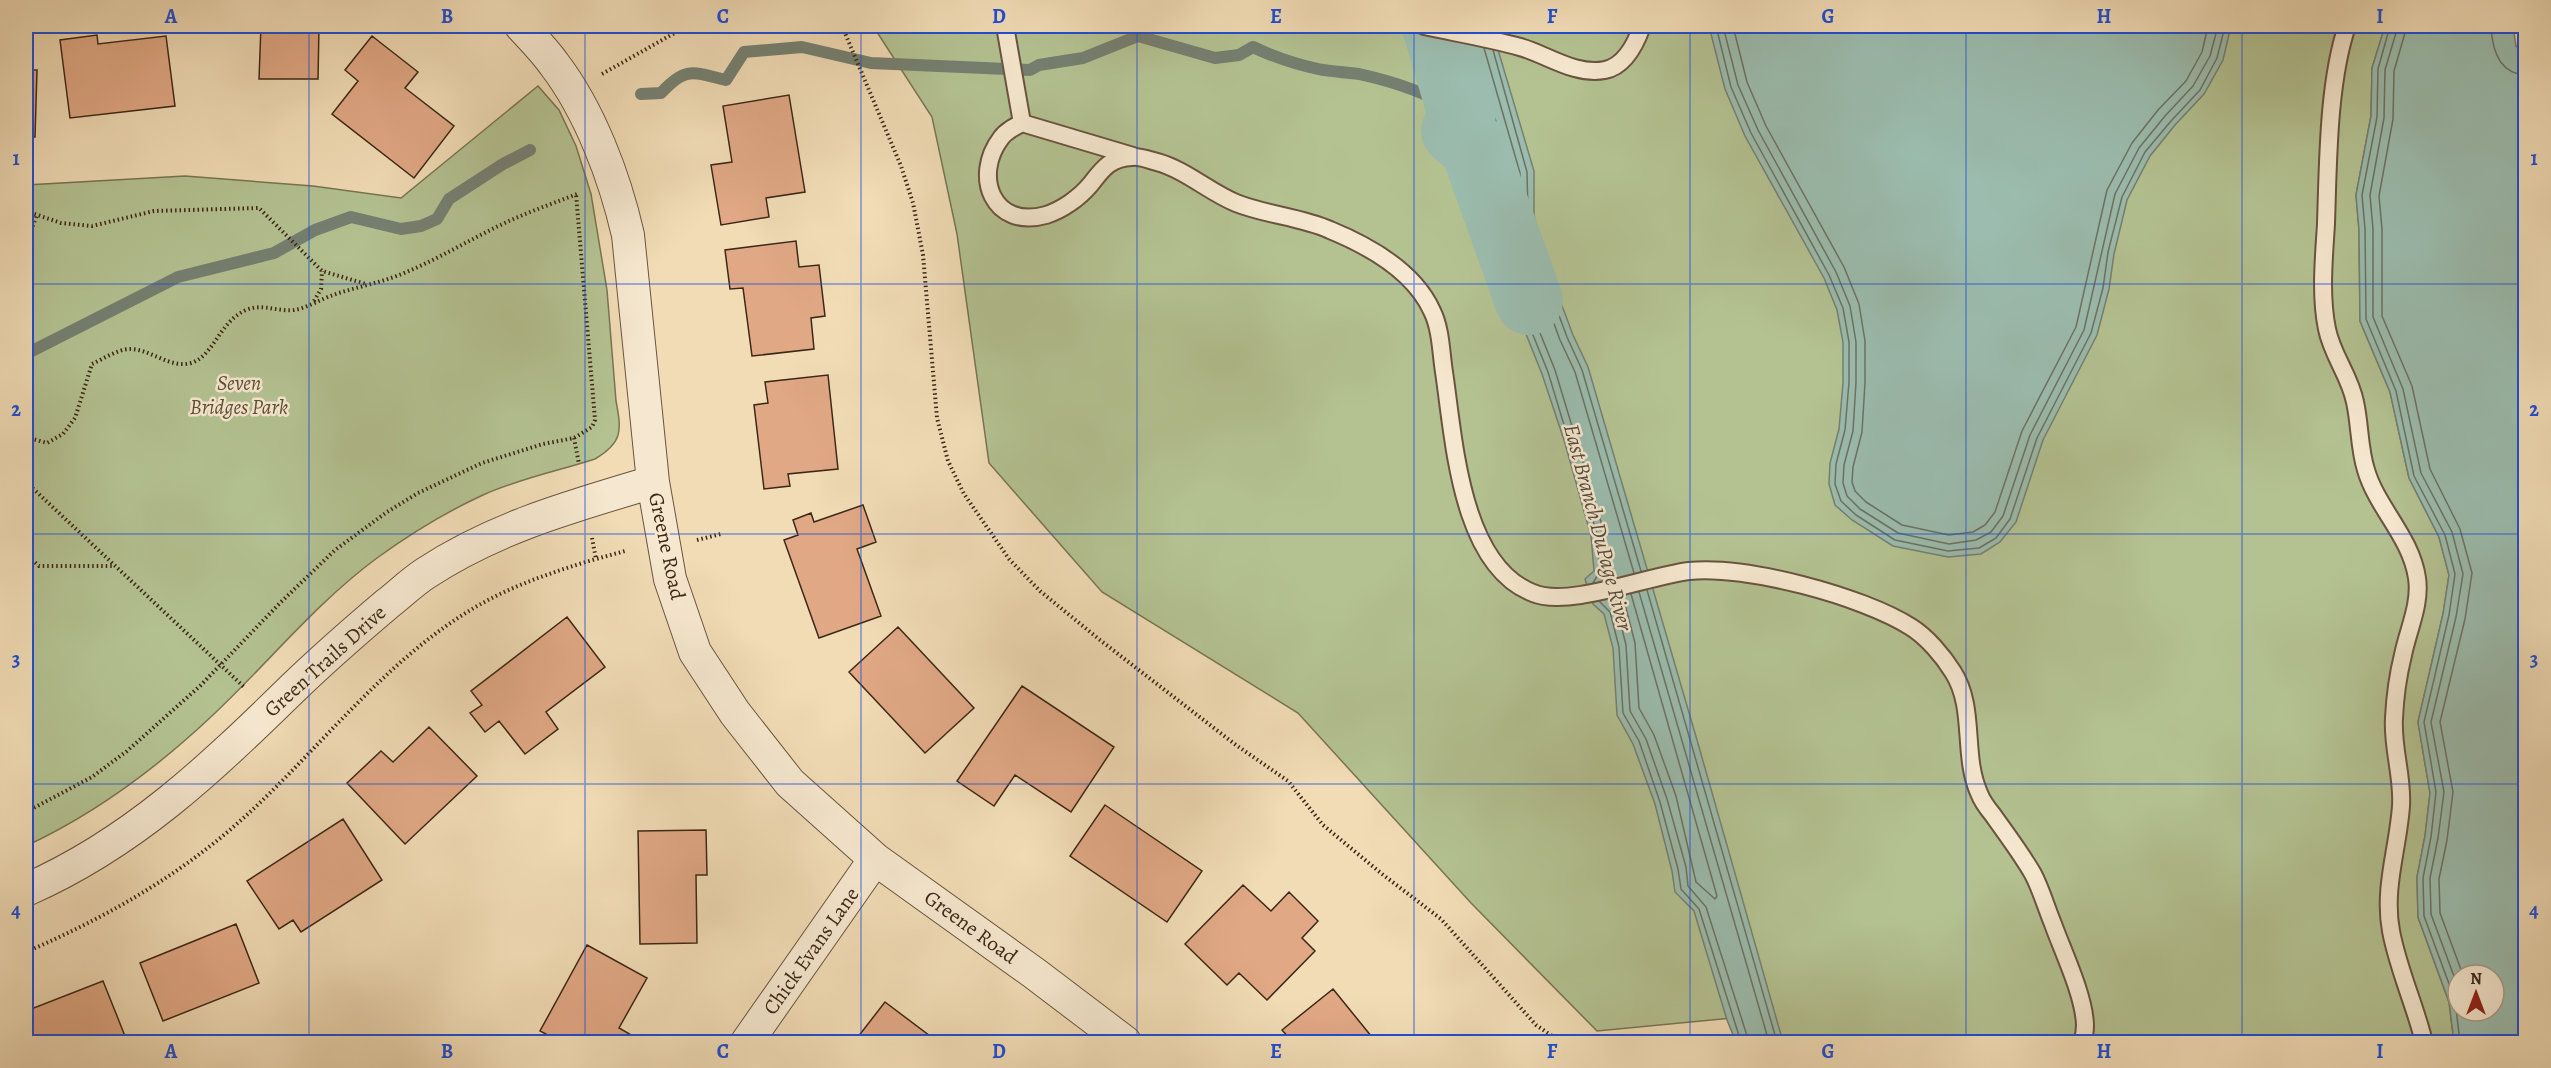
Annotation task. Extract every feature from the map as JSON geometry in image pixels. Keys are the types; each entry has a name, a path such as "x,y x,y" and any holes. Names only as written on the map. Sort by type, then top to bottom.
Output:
{"street":[{"name":"Greene Road","path":"521,26 554,64 573,93 602,152 620,200 628,235 653,482 670,579 695,652 735,713 790,783 875,859 1034,973 1125,1042"},
{"name":"Green Trails Drive","path":"26,890 112,844 170,803 339,644 424,574 460,552 502,531 547,513 653,482"},
{"name":"Chick Evans Lane","path":"747,1042 875,859"}],"lane":[{"path":"1005,26 1022,123"},
{"path":"1424,26 1522,47 1556,62 1583,69 1605,70 1621,62 1633,47 1642,26"},
{"path":"2347,26 2338,52 2328,159 2324,253 2327,330 2352,388 2366,471 2412,557 2418,580 2417,604 2403,656 2394,717 2394,742 2401,778 2401,807 2389,879 2389,910 2391,932 2424,1042"},
{"path":"1134,156 1115,161 1098,172 1089,187 1067,205 1045,215 1021,218 1001,210 992,194 988,175 990,156 1003,134 1022,123 1167,165 1236,202 1328,228 1370,250 1401,271 1420,290 1434,314 1458,463 1479,542 1498,567 1517,585 1549,598 1562,599 1690,571 1749,574 1830,593 1913,628 1933,647 1954,673 1965,697 1973,775 1979,794 2035,877 2064,953 2082,1009 2086,1028 2082,1042"}],"path":[{"path":"598,75 687,26"},
{"path":"843,28 901,166 913,202 923,255 937,418 948,461 964,495 1009,559 1040,591 1100,640 1236,745 1288,781 1323,825 1382,874 1441,918 1536,1025 1561,1042"},
{"path":"26,437 46,443 63,434 75,418 92,364 129,349 151,353 164,360 190,364 206,355 224,327 247,309 264,306 278,311 297,309 367,284 394,277 510,220 582,191"},
{"path":"26,812 92,777 127,751 221,665 335,550 387,512 418,493 482,463 543,444 574,438 592,427 595,420 576,194"},
{"path":"26,211 61,223 92,226 154,211 259,208 322,270 367,284"},
{"path":"26,243 37,214"},
{"path":"313,302 321,289 322,270"},
{"path":"574,438 579,464"},
{"path":"26,483 27,555 33,561 39,566 114,566"},
{"path":"26,483 270,711"},
{"path":"591,532 596,559"},
{"path":"690,541 721,534"},
{"path":"26,952 78,929 137,897 183,866 248,814 394,668 445,628 496,596 555,571 625,551"},
{"path":"26,568 33,561"}],"green space":[{"path":"873,26 2385,26 2372,68 2371,116 2356,195 2359,230 2360,321 2390,392 2409,478 2439,537 2449,575 2443,614 2418,722 2430,793 2417,877 2418,917 2446,994 2446,1023 2452,1023 2454,1042 1783,1042 1774,1014 1597,1031 1471,903 1298,713 1102,592 989,463 957,234 932,117"},
{"name":"Seven Bridges Park","path":"538,86 559,110 576,146 591,194 607,290 619,421 618,436 611,448 595,459 496,489 442,516 390,549 355,575 313,613 214,714 171,753 102,804 26,846 26,185 185,176 313,186 401,198"}],"water":[{"path":"1433,26 1491,26 1534,171 1534,215 1540,247 1573,335 1588,367 1783,1042 1736,1042 1727,1020 1694,911 1675,892 1655,804 1633,744 1617,715 1613,648 1604,614 1593,604 1585,579 1594,571 1591,536 1564,440 1542,374 1506,284 1498,216 1474,147 1455,131 1462,114 1440,62"},
{"path":"1709,26 2231,26 2223,60 2204,94 2150,156 2127,200 2097,335 2043,440 2016,522 2000,542 1981,554 1948,557 1893,546 1852,520 1835,505 1829,484 1830,463 1839,429 1843,383 1843,342 1837,310 1824,278 1745,136 1725,89"},
{"path":"2385,26 2513,26 2516,46 2525,54 2525,1042 2454,1042 2452,1023 2506,1023 2506,963 2446,963 2446,994 2418,917 2417,877 2430,793 2418,722 2443,614 2449,575 2439,537 2409,478 2390,392 2360,321 2359,230 2356,195 2371,116 2372,68"}],"building":[{"path":"261,26 319,26 318,79 259,79"},
{"path":"97,35 98,44 166,36 175,106 70,118 60,40"},
{"path":"372,36 418,72 405,88 454,126 414,178 332,114 358,81 345,70"},
{"path":"26,70 37,70 35,137 26,137"},
{"path":"789,95 805,192 766,198 769,217 721,225 711,165 732,162 723,106"},
{"path":"796,241 799,267 819,265 825,316 811,318 814,349 752,356 743,288 730,289 725,250"},
{"path":"828,375 838,469 788,474 790,486 764,489 754,405 768,403 765,382"},
{"path":"863,505 876,542 857,549 881,616 819,638 784,540 798,535 793,520 811,513 814,522"},
{"path":"567,617 605,667 546,712 558,729 525,754 499,721 485,732 470,713 482,705 471,691"},
{"path":"898,627 974,708 925,753 849,672"},
{"path":"1022,686 1114,747 1071,812 1015,775 994,806 957,781"},
{"path":"429,727 477,776 405,844 347,783 381,751 393,762"},
{"path":"1105,805 1202,871 1167,922 1070,856"},
{"path":"343,819 382,880 301,932 293,920 279,929 247,881"},
{"path":"706,830 707,875 696,875 697,943 640,944 638,831"},
{"path":"1243,885 1271,911 1289,892 1318,921 1302,938 1315,951 1267,1000 1239,973 1227,985 1185,944"},
{"path":"236,924 259,983 163,1021 140,963"},
{"path":"587,945 647,978 619,1028 633,1036 629,1042 561,1042 540,1031"},
{"path":"103,981 125,1036 110,1042 26,1042 26,1011"},
{"path":"1333,989 1376,1042 1293,1042 1282,1030"},
{"path":"885,1002 938,1042 854,1042"}],"waterway":[{"name":"East Branch DuPage River","path":"1436,26 1462,114 1455,131 1474,147 1529,301"},
{"path":"641,94 661,93 677,78 690,73 726,80 744,52 802,47 871,63 1030,70 1039,65 1083,58 1138,36 1215,58 1239,55 1253,47 1309,67 1359,74 1386,81 1426,95 1462,114 1455,131"},
{"path":"26,354 178,277 274,253 315,230 351,217 401,229 421,226 437,219 449,199 503,164 530,150"}]}
